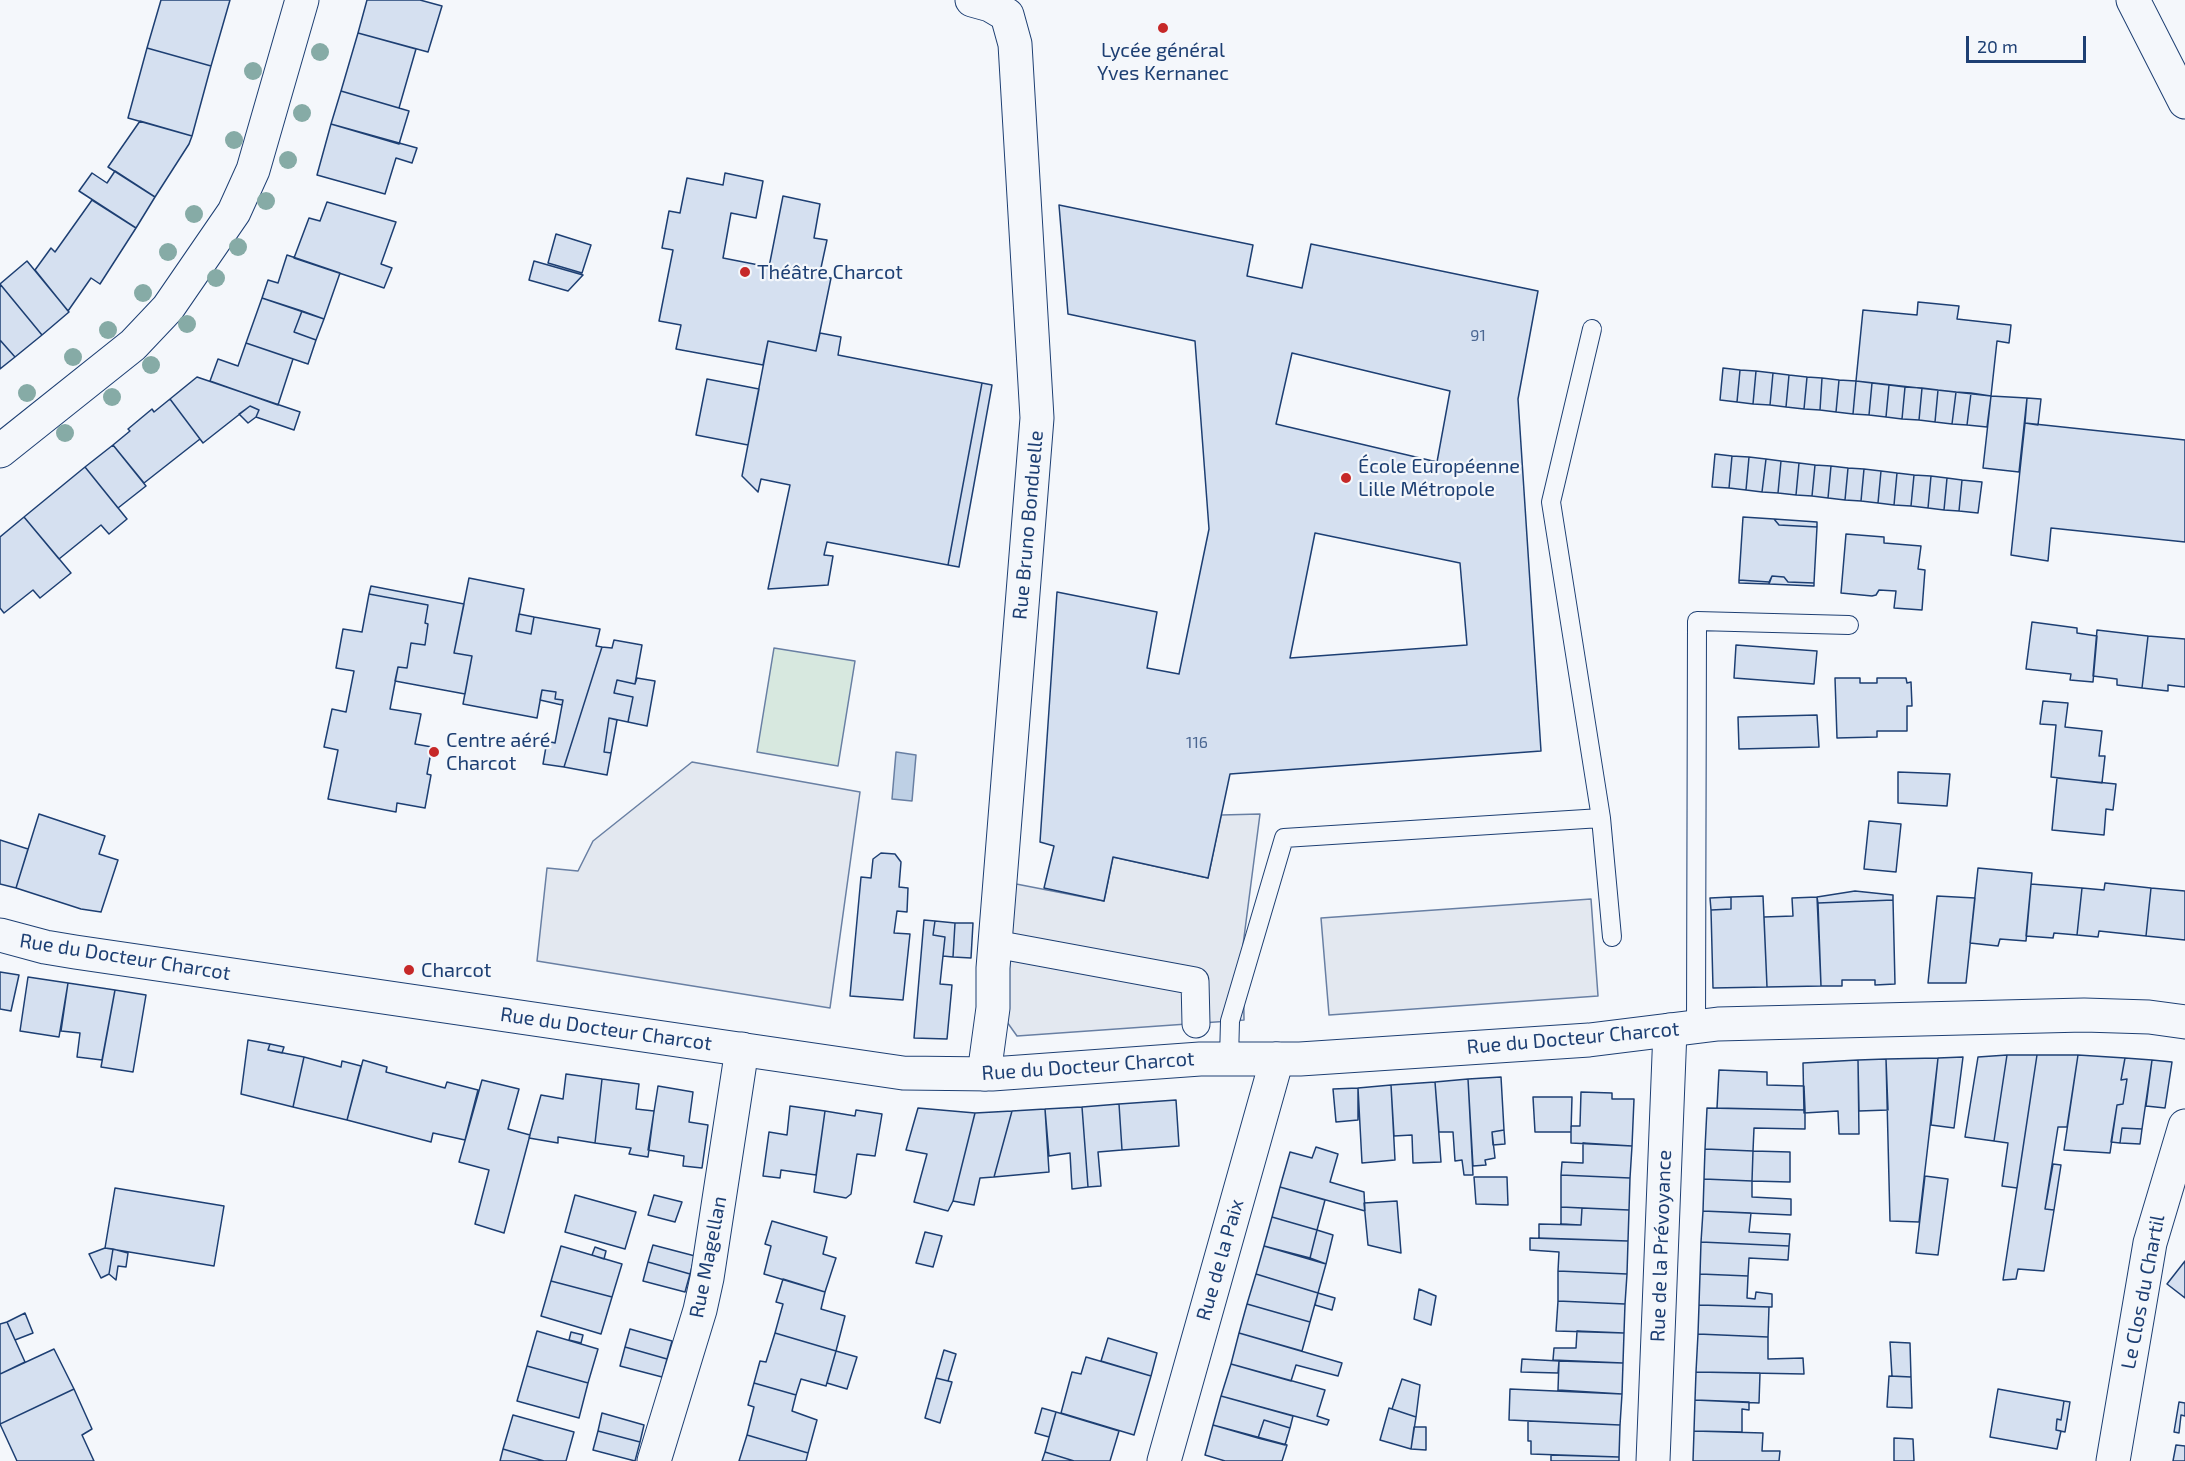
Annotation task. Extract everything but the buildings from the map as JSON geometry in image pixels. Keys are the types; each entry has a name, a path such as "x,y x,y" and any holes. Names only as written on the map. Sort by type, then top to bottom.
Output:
{"street":[{"path":"0,451 133,345 153,326 168,308 234,212 253,170 302,0"},
{"name":"Rue Bruno Bonduelle","path":"972,0 990,5 1007,15 1015,44 1037,418 995,944 993,1008 984,1074"},
{"path":"2133,0 2185,102"},
{"name":"Rue du Docteur Charcot","path":"0,935 75,952 880,1070 932,1074 984,1074 1200,1059 1277,1059 1589,1040 1683,1028 2084,1015 2149,1017 2185,1022"},
{"path":"995,944 1195,981 1196,1024"},
{"name":"Rue de la Prévoyance","path":"1653,1461 1683,1028"},
{"name":"Rue Magellan","path":"654,1461 700,1310 707,1278 742,1048"},
{"name":"Rue de la Paix","path":"1164,1461 1277,1059"},
{"name":"Le Clos du Chartil","path":"2113,1461 2150,1243 2185,1126"}],"lane":[{"path":"1592,329 1551,502 1601,818 1612,937"},
{"path":"1683,1028 1697,621 1849,625"},
{"path":"1229,1059 1230,1021 1284,838 1601,818"}],"shaded area":[{"path":"774,648 855,661 838,766 757,752"},
{"path":"692,762 860,792 830,1008 537,961 547,868 578,871 593,841"},
{"path":"1260,814 1243,945 1244,1020 1017,1036 1007,1022 1011,883 1104,901 1113,857 1208,878 1221,815"},
{"path":"1591,899 1598,996 1329,1015 1321,918"}],"water":[{"path":"896,752 916,755 912,801 892,799"}],"place":[{"name":"Lycée général Yves Kernanec","path":"1163,28"},
{"name":"Théâtre Charcot","path":"745,272"},
{"name":"École Européenne Lille Métropole","path":"1346,478"},
{"name":"Centre aéré Charcot","path":"434,752"},
{"name":"Charcot","path":"409,970"}]}
